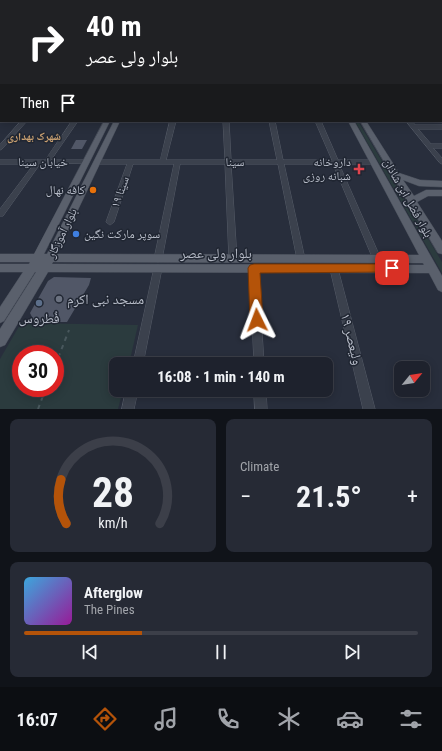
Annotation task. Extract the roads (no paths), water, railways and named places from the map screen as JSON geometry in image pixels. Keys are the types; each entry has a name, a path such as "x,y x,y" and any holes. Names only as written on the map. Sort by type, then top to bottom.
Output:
{"main road":[{"name":"بلوار آموزگار","path":"0,317 35,263 106,122"},
{"name":"بلوار آموزگار","path":"0,341 47,263 117,122"},
{"name":"بلوار فضل ابن شاذان","path":"351,122 442,287"},
{"name":"بلوار فضل ابن شاذان","path":"364,122 442,250"},
{"path":"395,174 419,183 442,184"},
{"path":"412,201 426,193 442,193"},
{"path":"52,228 64,228"},
{"name":"بلوار ولی عصر","path":"0,258 35,263 158,263 254,268 334,269 390,264 429,264"},
{"name":"بلوار ولی عصر","path":"158,263 233,259 377,259 390,264"},
{"name":"بلوار ولی عصر","path":"0,268 35,263"}],"street":[{"path":"0,148 23,122"},
{"path":"47,162 74,122"},
{"path":"163,162 173,122"},
{"path":"226,122 233,259"},
{"path":"272,122 301,259"},
{"path":"318,122 377,259"},
{"path":"409,122 442,162"},
{"path":"413,126 442,127"},
{"path":"429,146 442,146"},
{"path":"0,214 38,162"},
{"name":"خیابان سینا","path":"1,163 86,162"},
{"name":"سینا","path":"97,162 373,162"},
{"name":"سینا ۱۹","path":"110,222 131,162"},
{"path":"139,357 178,162"},
{"path":"254,268 259,357"},
{"name":"ولیعصر ۱۹","path":"334,269 369,409"},
{"path":"128,409 131,397"},
{"path":"260,397 261,409"}],"place":[{"name":"داروخانه شبانه روزی","path":"359,169"},
{"name":"کافه نهال","path":"93,190"},
{"name":"سوپر مارکت نگین","path":"76,234"},
{"name":"مسجد نبی اکرم","path":"59,299"},
{"name":"فُطروس","path":"39,303"}],"district":[{"name":"شهرک بهداری","path":"34,136"}]}
